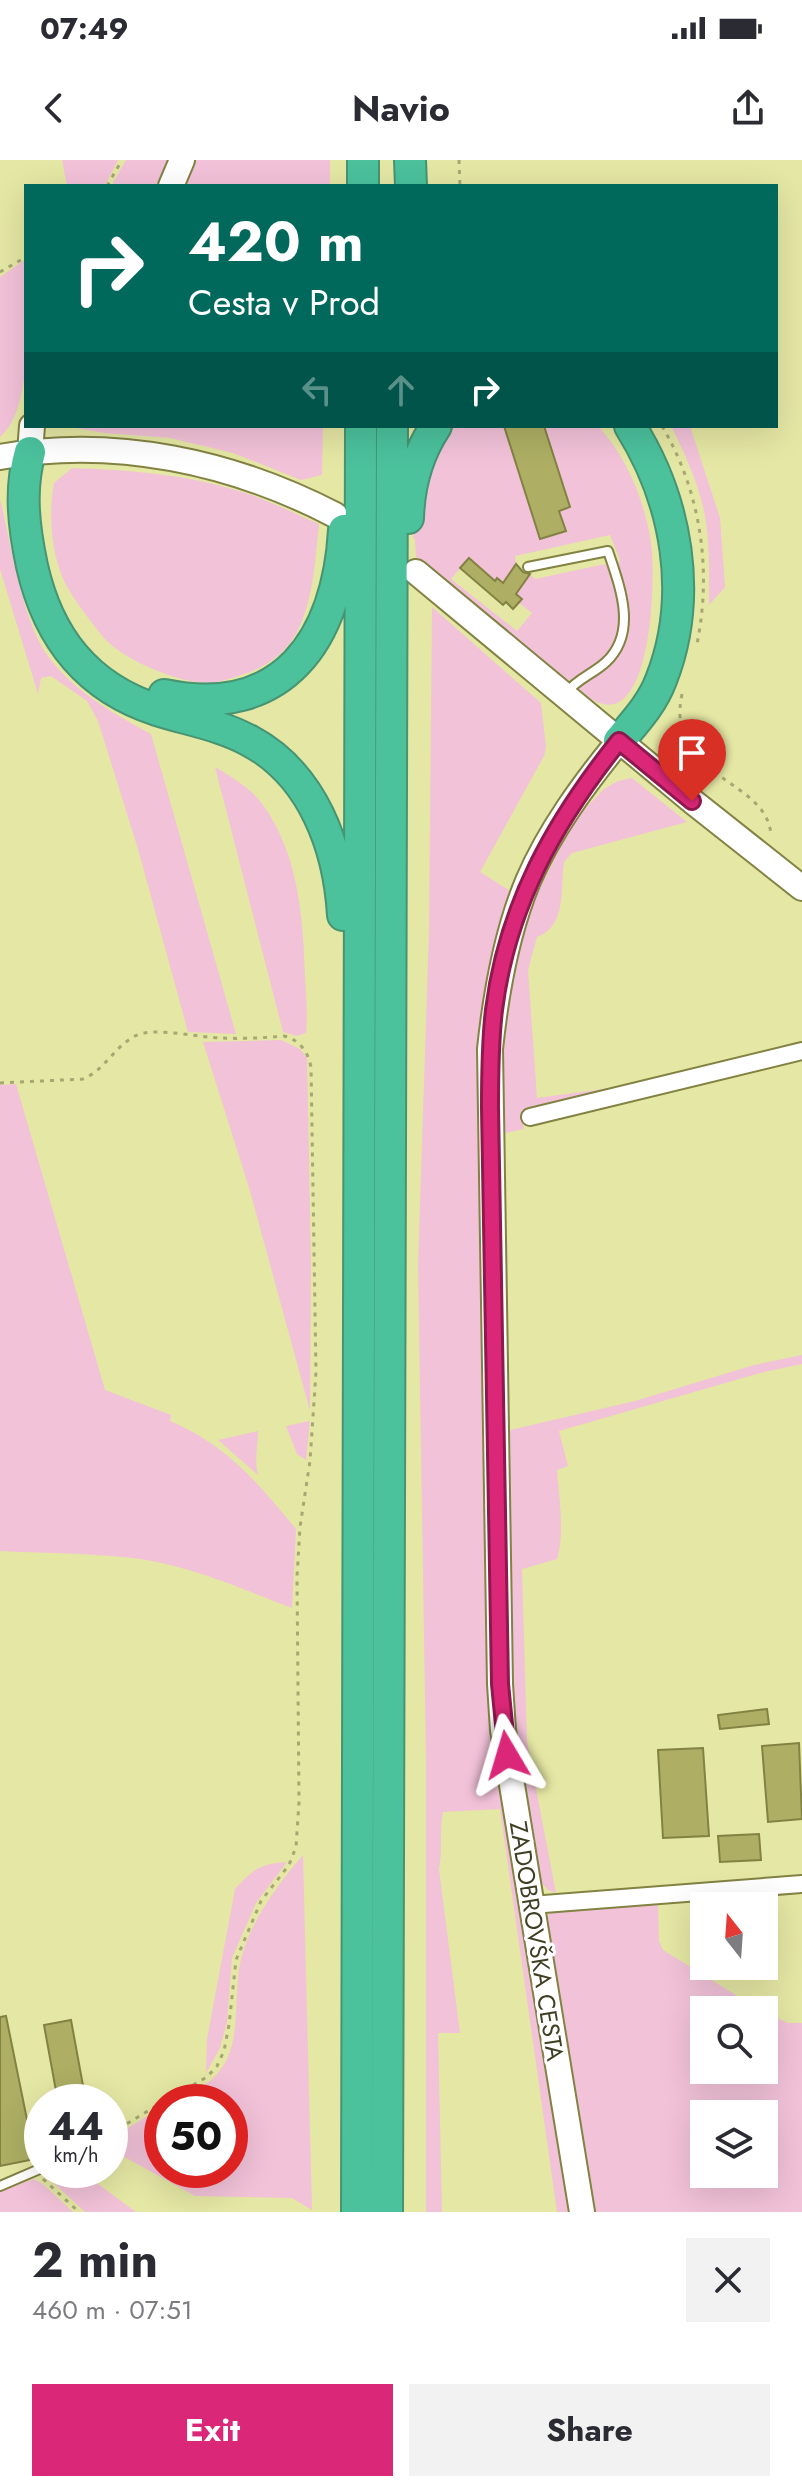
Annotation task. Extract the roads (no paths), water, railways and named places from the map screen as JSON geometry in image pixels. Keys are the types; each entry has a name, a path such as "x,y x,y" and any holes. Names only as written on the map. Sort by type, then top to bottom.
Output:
{"highway":[{"path":"363,160 363,184"},
{"path":"393,160 393,184"},
{"path":"410,160 411,184"},
{"path":"31,439 52,578 68,620 84,644 114,671 145,689 205,701 242,696 275,682 301,660 320,631 339,576 349,443 358,428"},
{"path":"357,2212 359,428"},
{"path":"387,2212 392,428"},
{"path":"392,606 406,563 408,509 414,475 435,428"},
{"path":"609,428 642,483 655,526 661,565 659,617 654,645 619,741"},
{"path":"619,741 647,707 661,681 674,630 677,594 677,559 669,514 654,471 631,428"},
{"path":"31,439 22,490 30,556 51,624 72,654 103,684 137,703 251,741 294,776 313,804 328,837 339,876 345,975 359,1030"}],"main road":[{"path":"172,184 182,160"},
{"path":"0,457 31,439 182,460 258,480 335,515"},
{"path":"416,572 802,888"},
{"name":"ZADOBROVŠKA CESTA","path":"582,2212 503,1730 490,1049 501,971 529,881 576,796 619,741"}],"street":[{"path":"530,1117 802,1051"},
{"path":"531,1905 802,1884"}],"lane":[{"path":"528,567 608,551 618,580 624,616 620,645 605,663 573,685 565,695"},
{"path":"0,2186 24,2176"}]}
